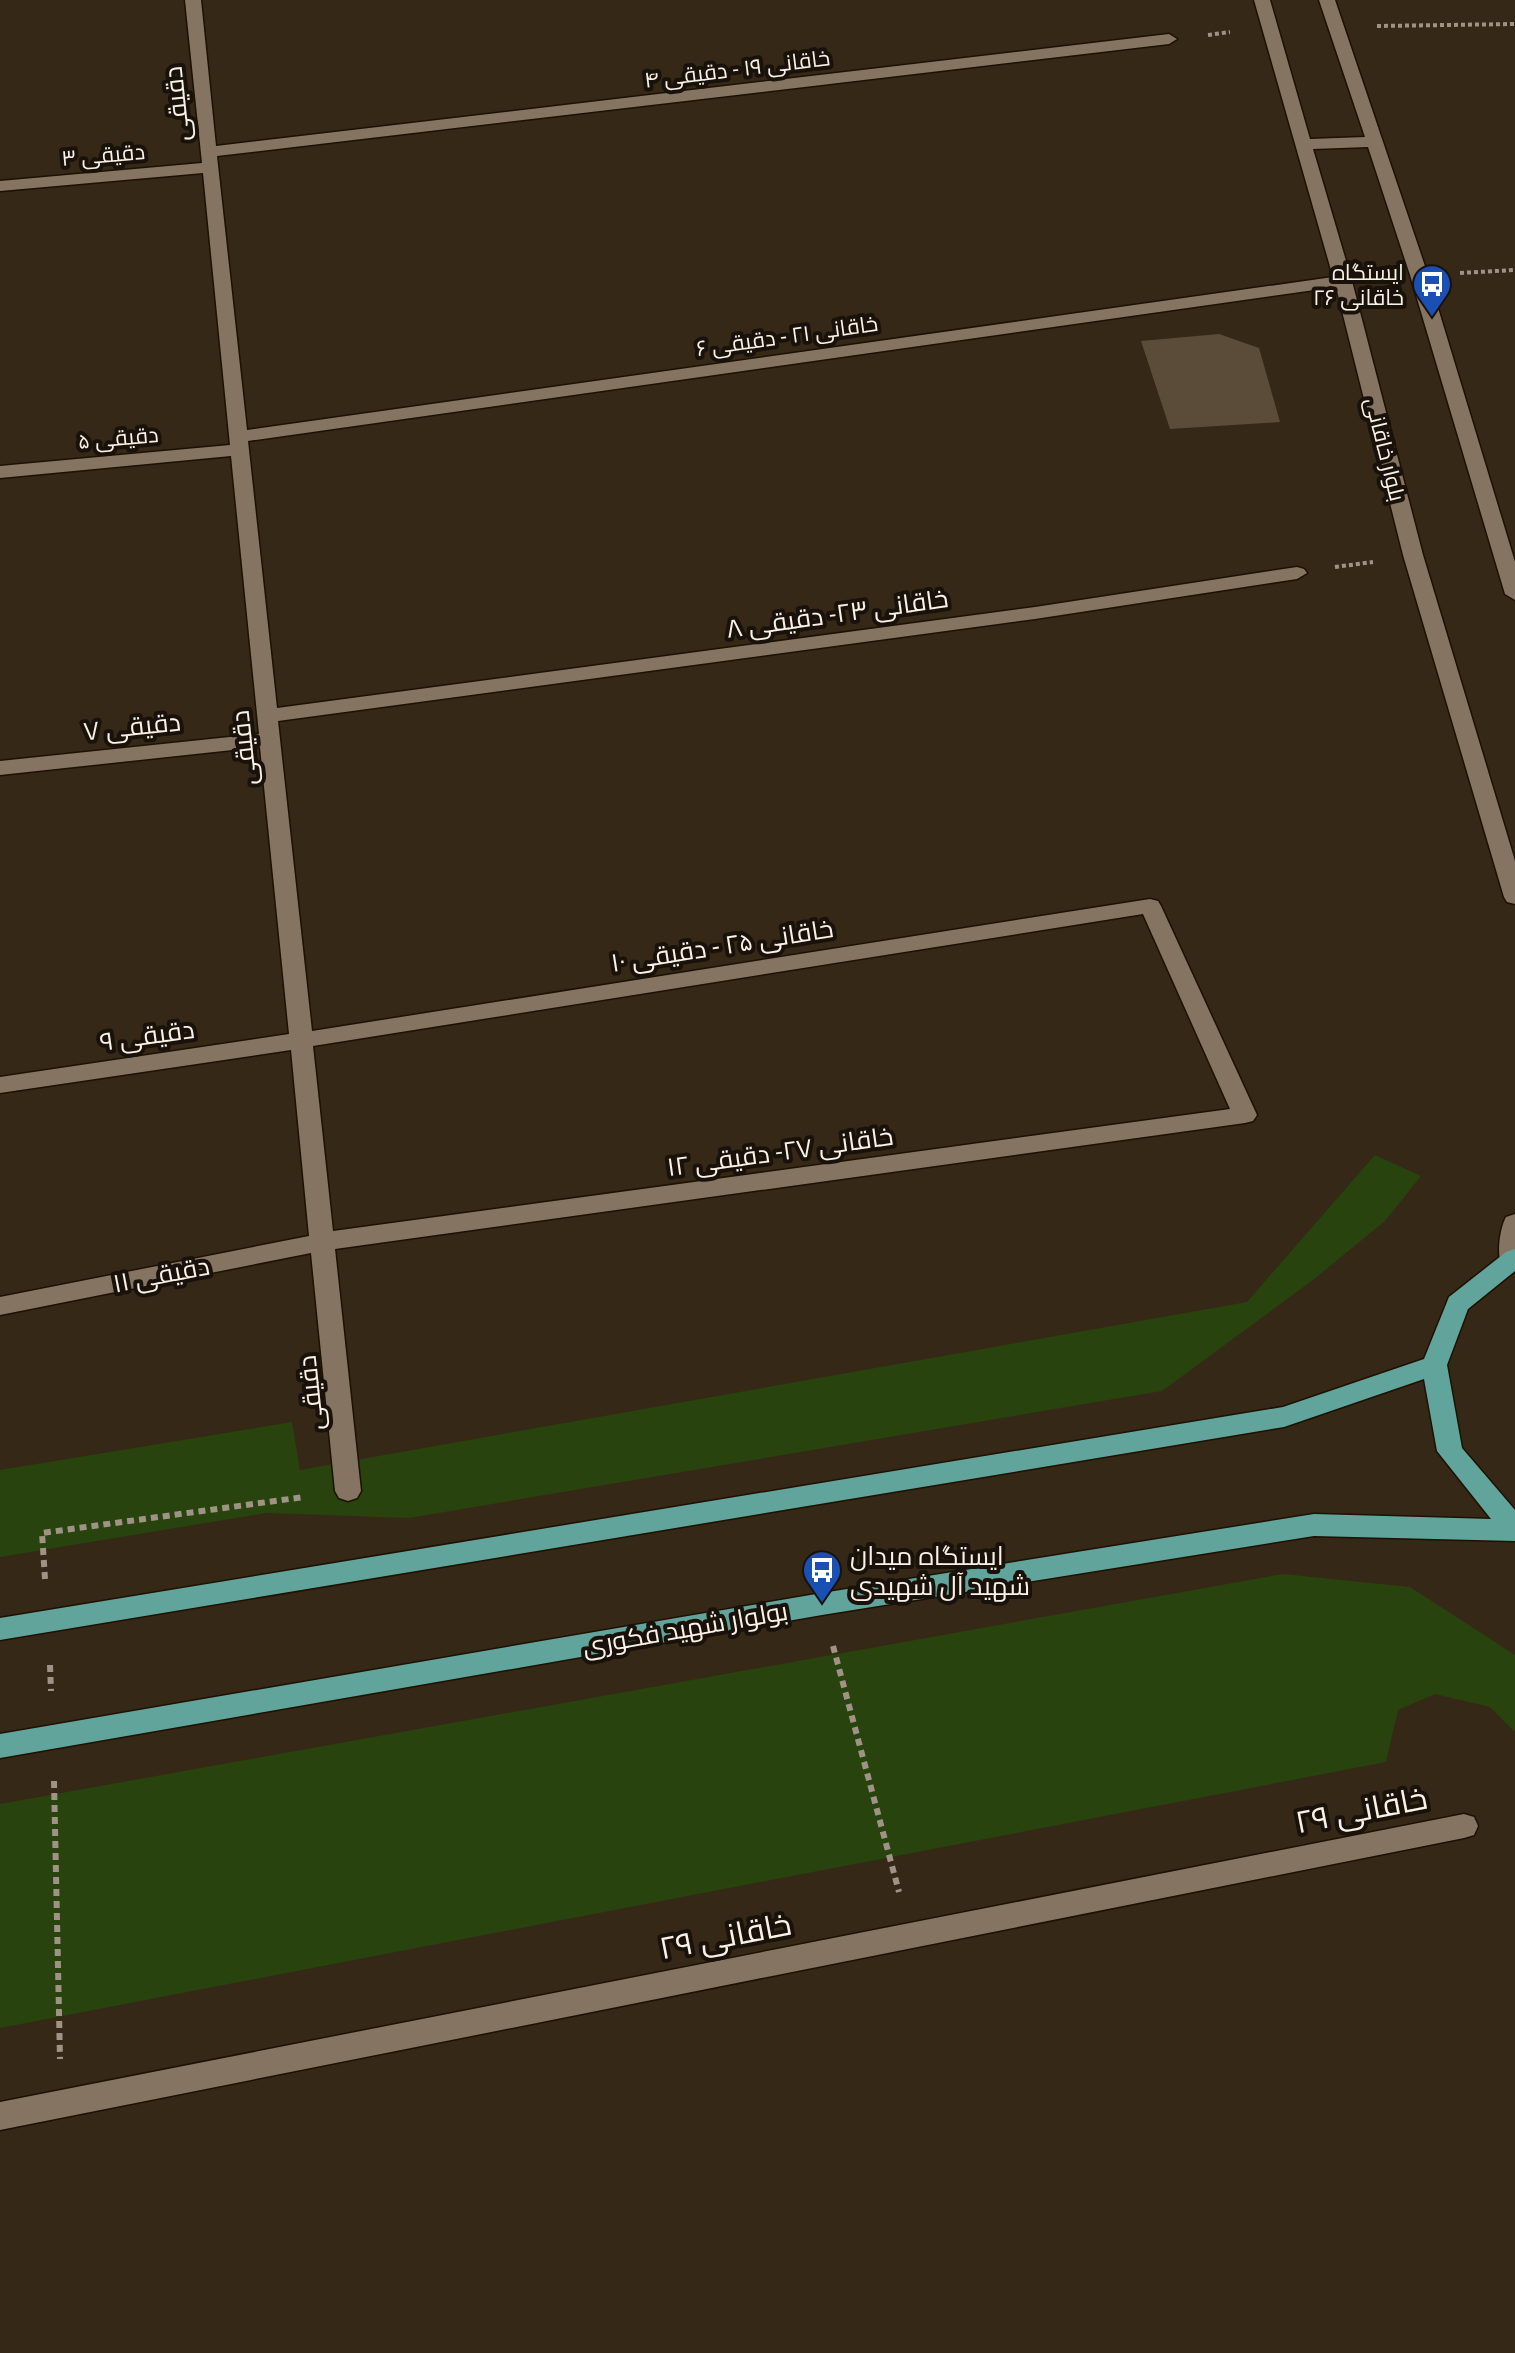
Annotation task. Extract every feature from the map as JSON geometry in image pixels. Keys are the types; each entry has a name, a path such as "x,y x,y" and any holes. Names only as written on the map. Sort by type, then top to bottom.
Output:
{"main road":[{"path":"1513,1259 1458,1304 1434,1365 1450,1451 1515,1529"},
{"path":"0,1629 1284,1417 1434,1365"},
{"name":"بولوار شهید فکوری","path":"0,1746 822,1604 1314,1525 1515,1529"}],"street":[{"name":"دقیقی","path":"193,0 348,1491"},
{"name":"بلوار خاقانی","path":"1262,0 1343,281 1413,555 1515,897"},
{"path":"1327,0 1419,275 1515,594"},
{"name":"خاقانی ۱۹ - دقیقی ۴","path":"210,159 1169,39"},
{"path":"1304,144 1375,142"},
{"name":"دقیقی ۳","path":"0,186 210,159"},
{"name":"خاقانی ۲۱ - دقیقی ۶","path":"239,443 1343,281"},
{"name":"دقیقی ۵","path":"0,472 239,443"},
{"name":"خاقانی ۲۳- دقیقی ۸","path":"267,716 1019,615 1297,573"},
{"name":"دقیقی ۷","path":"0,768 270,739"},
{"name":"خاقانی ۲۵ - دقیقی ۱۰","path":"303,1040 1150,906 1245,1115"},
{"name":"دقیقی ۹","path":"0,1085 303,1040"},
{"name":"خاقانی ۲۷- دقیقی ۱۲","path":"322,1242 1245,1115"},
{"path":"1513,1259 1515,1223"},
{"name":"دقیقی ۱۱","path":"0,1306 322,1242"},
{"name":"خاقانی ۲۹","path":"0,2116 1464,1826"}],"path":[{"path":"1336,27 1515,24"},
{"path":"1169,39 1271,28"},
{"path":"1419,275 1515,270"},
{"path":"1297,573 1413,555"},
{"path":"822,1604 910,1935"}],"green space":[{"path":"1375,1155 1421,1176 1385,1221 1313,1280 1162,1391 409,1518 266,1513 0,1557 0,1470 292,1422 300,1470 1247,1302"},
{"path":"1283,1574 1410,1587 1515,1655 1515,1732 1490,1707 1435,1694 1398,1710 1386,1762 0,2028 0,1804"}],"building":[{"path":"1219,334 1259,348 1280,422 1170,429 1141,341"}],"place":[{"name":"ایستگاه خاقانی ٢۶","path":"1432,318"},
{"name":"ایستگاه میدان شهید آل شهیدی","path":"822,1604"}]}
